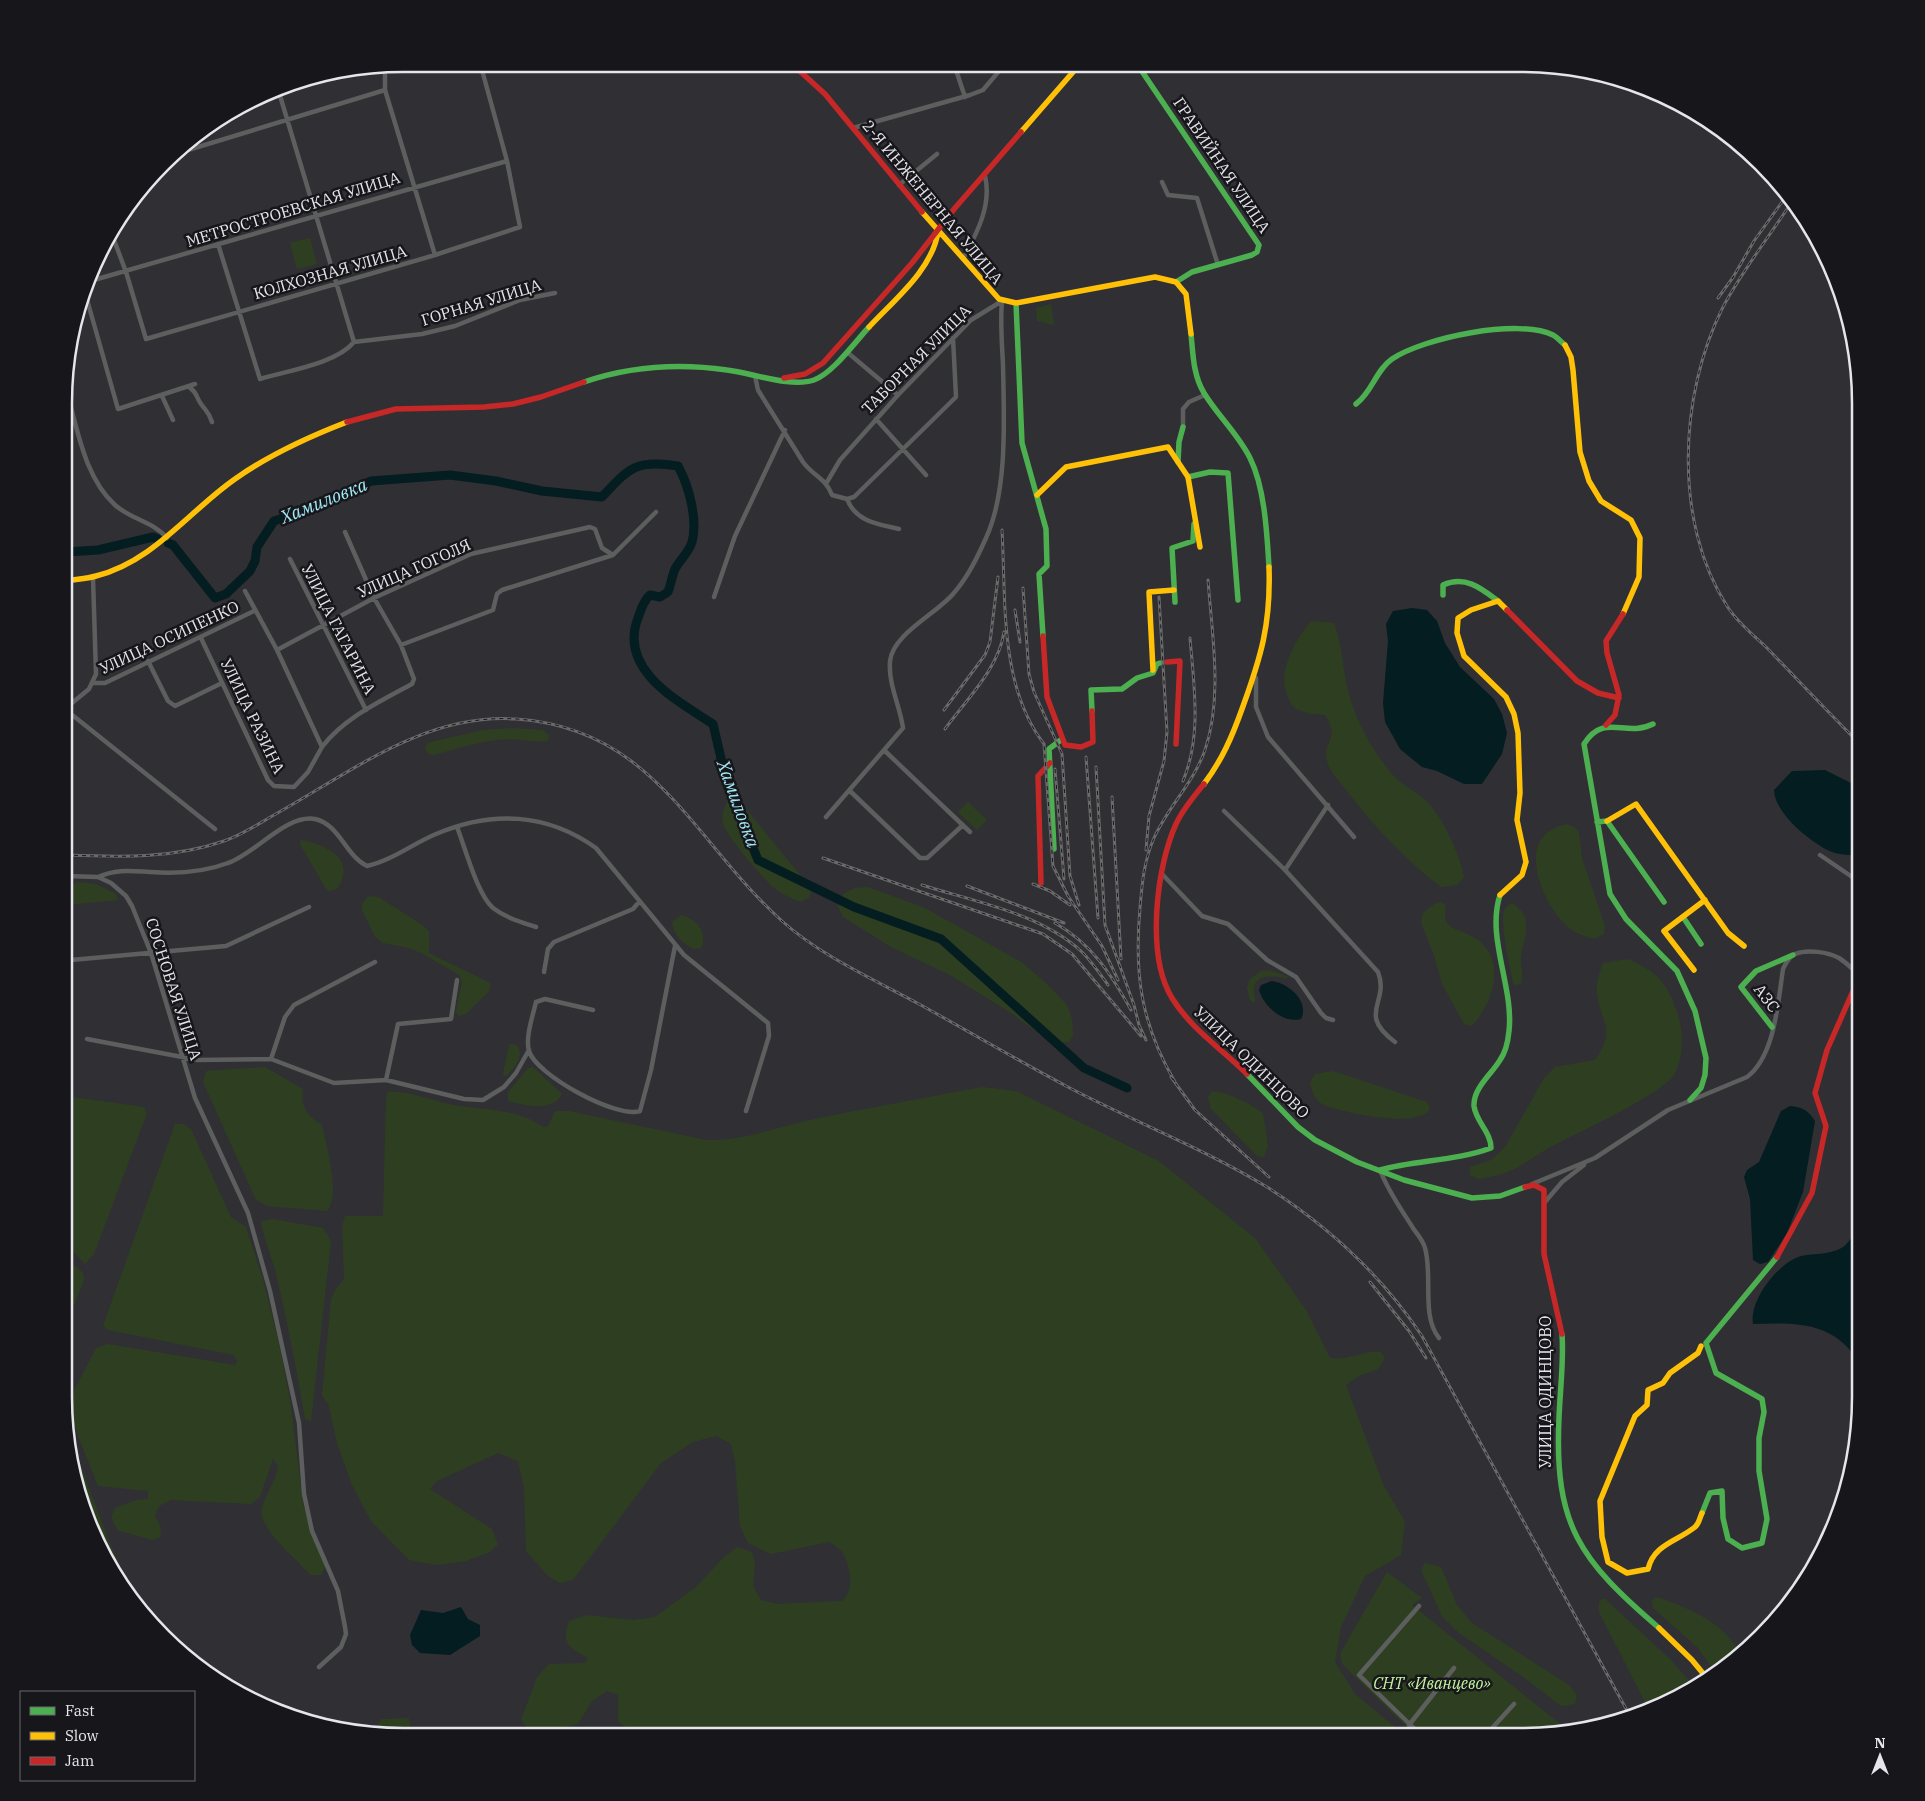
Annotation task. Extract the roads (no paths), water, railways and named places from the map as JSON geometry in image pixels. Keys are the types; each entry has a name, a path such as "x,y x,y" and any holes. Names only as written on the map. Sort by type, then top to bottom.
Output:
{"street":[{"path":"483,72 506,161"},
{"name":"2-Я ИНЖЕНЕРНАЯ УЛИЦА","path":"803,72 825,94 983,284 1002,301 1004,410 1000,483 994,519 979,554 962,583 952,595 893,648 891,676 903,728 885,751"},
{"path":"957,72 965,97"},
{"path":"853,128 965,97 983,90 998,72"},
{"path":"775,378 802,376 812,372 823,363 938,232 955,208 985,176 1073,72"},
{"name":"ГРАВИЙНАЯ УЛИЦА","path":"1142,72 1256,240 1259,248 1252,255 1218,265"},
{"path":"385,73 385,90 435,255"},
{"path":"192,149 385,90"},
{"path":"218,244 260,379 327,360 348,349 354,342 280,97"},
{"path":"899,185 937,154"},
{"name":"МЕТРОСТРОЕВСКАЯ УЛИЦА","path":"97,279 317,217 414,186 506,161"},
{"name":"КОЛХОЗНАЯ УЛИЦА","path":"126,272 146,339 239,313 335,282 435,255 520,227 506,161"},
{"path":"963,259 984,211 988,188 985,176"},
{"path":"1002,301 1016,303 1143,278 1164,278 1176,282 1192,272 1218,265 1197,198 1168,195 1162,182"},
{"path":"72,580 93,578 126,565 167,538 238,476 258,463 373,414 404,409 478,408 516,404 550,396 602,376 638,368 699,367 801,382 816,379 847,352 907,287 926,263 936,245 938,232"},
{"path":"115,242 126,272"},
{"name":"УЛИЦА ОДИНЦОВО","path":"1176,282 1186,294 1188,302 1195,371 1206,395 1248,454 1255,469 1268,542 1266,619 1263,650 1256,674 1226,753 1177,823 1163,875 1157,918 1157,954 1165,984 1182,1014 1253,1080 1298,1127 1340,1155 1380,1170 1472,1198 1487,1199 1503,1196 1595,1158 1645,1123 1690,1100 1747,1077 1757,1070 1764,1059 1772,1028 1783,969 1793,955"},
{"name":"ГОРНАЯ УЛИЦА","path":"354,342 422,334 455,326 520,300 555,293"},
{"name":"ТАБОРНАЯ УЛИЦА","path":"827,482 840,460 898,395 953,338 971,320 1002,301"},
{"path":"1016,303 1022,443 1046,529 1047,566 1039,574 1047,697 1059,742 1081,748 1093,742 1091,690 1122,689 1137,678 1153,674"},
{"path":"88,304 118,409 195,384"},
{"path":"1356,404 1366,398 1389,362 1414,348 1435,341 1509,327 1545,332 1562,340 1567,347 1572,366 1580,457 1589,481 1596,496 1605,505 1630,518 1636,526 1641,542 1639,583 1628,608 1606,641 1620,706 1615,717 1606,725"},
{"path":"755,376 758,390 809,470 827,482 832,496 847,499 854,497 956,397 953,338"},
{"path":"847,352 898,395"},
{"path":"189,387 196,391 201,404 209,411 212,422"},
{"path":"1178,463 1179,442 1183,427 1183,409 1189,402 1206,395"},
{"path":"162,396 173,420"},
{"path":"72,409 92,475 101,490 116,507 167,538"},
{"path":"876,419 926,475"},
{"path":"714,597 735,536 785,430"},
{"path":"1037,495 1066,467 1168,447 1188,476 1200,547"},
{"path":"1188,476 1210,472 1228,473 1238,600"},
{"path":"847,499 857,515 869,521 899,529"},
{"path":"401,645 493,610 497,594 502,590 613,555 656,512"},
{"path":"1175,602 1172,548 1193,541 1194,512"},
{"name":"УЛИЦА ГОГОЛЯ","path":"277,650 374,598 471,554 590,526 595,529 602,548 613,555"},
{"path":"245,591 254,611 277,650 322,747 328,739 366,710 412,684 414,679 401,645 374,598 345,532"},
{"name":"УЛИЦА ГАГАРИНА","path":"290,559 366,710"},
{"path":"72,703 94,683 96,657 93,578"},
{"path":"1443,595 1443,585 1454,580 1462,580 1482,588 1498,601 1576,681 1598,693 1619,698"},
{"path":"1153,674 1149,592 1174,590"},
{"path":"1439,1338 1432,1330 1430,1320 1430,1297 1424,1243 1387,1187 1380,1170 1406,1163 1487,1151 1492,1144 1477,1116 1475,1099 1500,1062 1506,1048 1510,1029 1510,1010 1500,954 1497,914 1498,898 1502,890 1521,875 1526,864 1525,850 1517,823 1520,796 1518,733 1511,706 1505,696 1470,665 1460,648 1456,625 1461,614 1498,601"},
{"name":"УЛИЦА ОСИПЕНКО","path":"94,683 105,683 254,611"},
{"name":"УЛИЦА РАЗИНА","path":"201,638 268,780 274,786 294,787 308,772 322,747"},
{"path":"148,661 168,701 174,706 222,683"},
{"path":"1153,674 1157,664 1180,661 1176,744"},
{"path":"1256,674 1256,707 1268,738 1354,837"},
{"path":"72,714 214,830"},
{"path":"1606,725 1639,731 1653,724"},
{"name":"УЛИЦА ОДИНЦОВО","path":"1606,725 1589,734 1584,744 1610,894 1616,906 1676,971 1695,1011 1706,1058 1706,1075 1701,1088 1690,1100"},
{"path":"1054,849 1050,749 1059,742"},
{"path":"826,817 885,751 970,832"},
{"path":"1041,883 1038,776 1050,764"},
{"path":"850,791 920,858 927,858 963,825"},
{"path":"1597,822 1607,821 1636,804 1728,933 1744,946"},
{"path":"1285,870 1328,805"},
{"path":"1224,811 1285,870 1378,972 1382,984 1376,1005 1376,1020 1385,1034 1395,1042"},
{"path":"98,877 117,870 186,872 229,863 299,820 315,820 331,827 354,855 367,866 436,834 481,821 532,818 556,826 596,848 675,946 700,970 768,1023 769,1036 746,1112"},
{"path":"1607,821 1664,902"},
{"path":"457,827 476,878 492,907 510,918 536,926"},
{"path":"1820,854 1852,877"},
{"path":"1163,875 1202,916 1228,924 1266,960 1290,973 1301,984 1321,1013 1326,1018 1333,1020"},
{"name":"СОСНОВАЯ УЛИЦА","path":"72,876 98,877 111,883 126,896 140,922 195,1098 248,1213 264,1266 299,1423 304,1494 312,1531 338,1591 345,1627 345,1640 341,1647 319,1668"},
{"path":"1694,970 1664,930 1705,900"},
{"path":"544,972 548,949 554,942 633,909 639,902"},
{"path":"72,960 226,946 309,907"},
{"path":"1683,917 1701,944"},
{"path":"529,1050 550,1074 580,1094 621,1111 635,1113 640,1111 651,1070 675,946"},
{"path":"1793,955 1810,952 1826,954 1839,958 1852,969"},
{"name":"АЗС","path":"1772,1028 1742,987 1745,978 1771,963 1793,955"},
{"path":"271,1059 285,1016 294,1005 375,962"},
{"path":"386,1080 398,1024 451,1019 457,980"},
{"path":"1701,1346 1698,1353 1670,1373 1663,1383 1648,1390 1647,1405 1635,1416 1600,1501 1602,1537 1608,1562 1627,1573 1648,1569 1648,1563 1669,1540 1697,1526 1710,1493 1718,1490 1722,1491 1728,1539 1742,1548 1762,1543 1768,1516 1760,1487 1759,1443 1765,1420 1765,1408 1762,1399 1716,1373 1706,1343 1776,1259 1812,1193 1826,1126 1815,1093 1827,1050 1852,993"},
{"path":"87,1039 198,1060 271,1059 334,1083 386,1080 464,1099 483,1100 504,1087 516,1073 529,1050 536,1002 540,1000 593,1010"},
{"path":"1545,1202 1562,1182 1595,1158"},
{"path":"1532,1184 1540,1186 1544,1190 1545,1202"},
{"name":"УЛИЦА ОДИНЦОВО","path":"1545,1202 1542,1236 1544,1256 1558,1308 1562,1335 1558,1468 1572,1524 1590,1561 1680,1648 1703,1674"},
{"path":"1412,1728 1359,1675 1420,1606"},
{"path":"1409,1725 1454,1668"},
{"path":"1492,1728 1514,1704"}],"water":[{"path":"1412,608 1427,610 1437,621 1445,643 1460,667 1494,699 1502,714 1507,733 1502,754 1482,784 1464,784 1437,771 1422,767 1400,749 1385,722 1383,703 1388,641 1386,624 1393,611"},
{"path":"1825,770 1852,784 1852,855 1832,852 1824,848 1805,835 1787,818 1780,808 1774,790 1792,771"},
{"path":"1272,981 1285,985 1296,994 1303,1006 1301,1019 1287,1019 1269,1008 1259,990 1261,985"},
{"path":"1790,1106 1804,1110 1815,1121 1803,1192 1787,1233 1768,1262 1760,1264 1753,1260 1750,1199 1744,1177 1747,1170 1759,1162 1781,1111"},
{"path":"1852,1237 1852,1353 1836,1337 1811,1327 1783,1324 1753,1324 1753,1314 1760,1294 1783,1266 1801,1256 1828,1253 1839,1250"},
{"path":"461,1607 468,1619 480,1625 480,1636 450,1655 420,1653 412,1645 410,1635 421,1610 443,1613"}],"waterway":[{"name":"Хамиловка","path":"168,543 173,545 215,598 226,594 250,571 255,561 257,547 274,521 328,503 371,481 450,475 496,481 542,491 602,497 619,479 634,468 652,464 678,466 686,483 691,503 694,524 692,542 675,569 668,592 660,597 650,595 644,603 638,618 634,637 636,653 644,668 655,682 684,705 713,724 727,784 758,860 854,907 941,939 1084,1068 1127,1088"},
{"name":"Хамиловка","path":"72,552 98,550 153,537 158,539"}],"railway":[{"path":"1732,279 1754,241 1783,201"},
{"path":"1788,207 1730,294 1708,341 1697,379 1691,418 1688,458 1690,497 1697,536 1710,573 1731,612 1852,736"},
{"path":"1718,298 1734,276"},
{"path":"1002,530 1005,613 1012,669 1019,696 1029,721 1044,744 1053,866 1068,896 1102,946 1118,980"},
{"path":"944,710 985,655 990,642 998,577"},
{"path":"1175,1082 1163,1061 1147,1019 1139,977 1138,932 1143,881 1154,838 1200,762 1210,730 1214,709 1215,666 1208,580"},
{"path":"1023,588 1029,674 1034,692 1062,754 1070,876 1079,905"},
{"path":"1146,850 1149,816 1164,761 1167,732 1159,597"},
{"path":"1015,610 1020,642"},
{"path":"945,729 989,671 996,658 1004,632"},
{"path":"1183,781 1189,764 1195,728 1195,693 1190,638"},
{"path":"72,855 146,856 185,851 224,841 250,829 389,749 419,736 450,726 482,720 516,719 563,727 603,743 637,766 667,793 751,890 782,921 813,945 1066,1086 1243,1173 1290,1202 1332,1235 1389,1293 1422,1336 1627,1711"},
{"path":"1086,757 1098,918"},
{"path":"1096,767 1105,925 1134,1005 1139,1025 1146,1040"},
{"path":"1055,769 1064,879"},
{"path":"1112,797 1121,959"},
{"path":"823,858 1043,934 1072,954 1141,1036"},
{"path":"1033,884 1050,891 1070,905"},
{"path":"922,885 1006,910 1047,927 1082,952 1108,985"},
{"path":"967,886 1064,923"},
{"path":"1055,923 1080,940 1090,950 1108,972 1131,1010"},
{"path":"1171,1077 1195,1110 1269,1177"},
{"path":"1370,1282 1409,1331 1426,1358"}],"park label":[{"name":"СНТ «Иванцево»","path":"1432,1683"}]}
